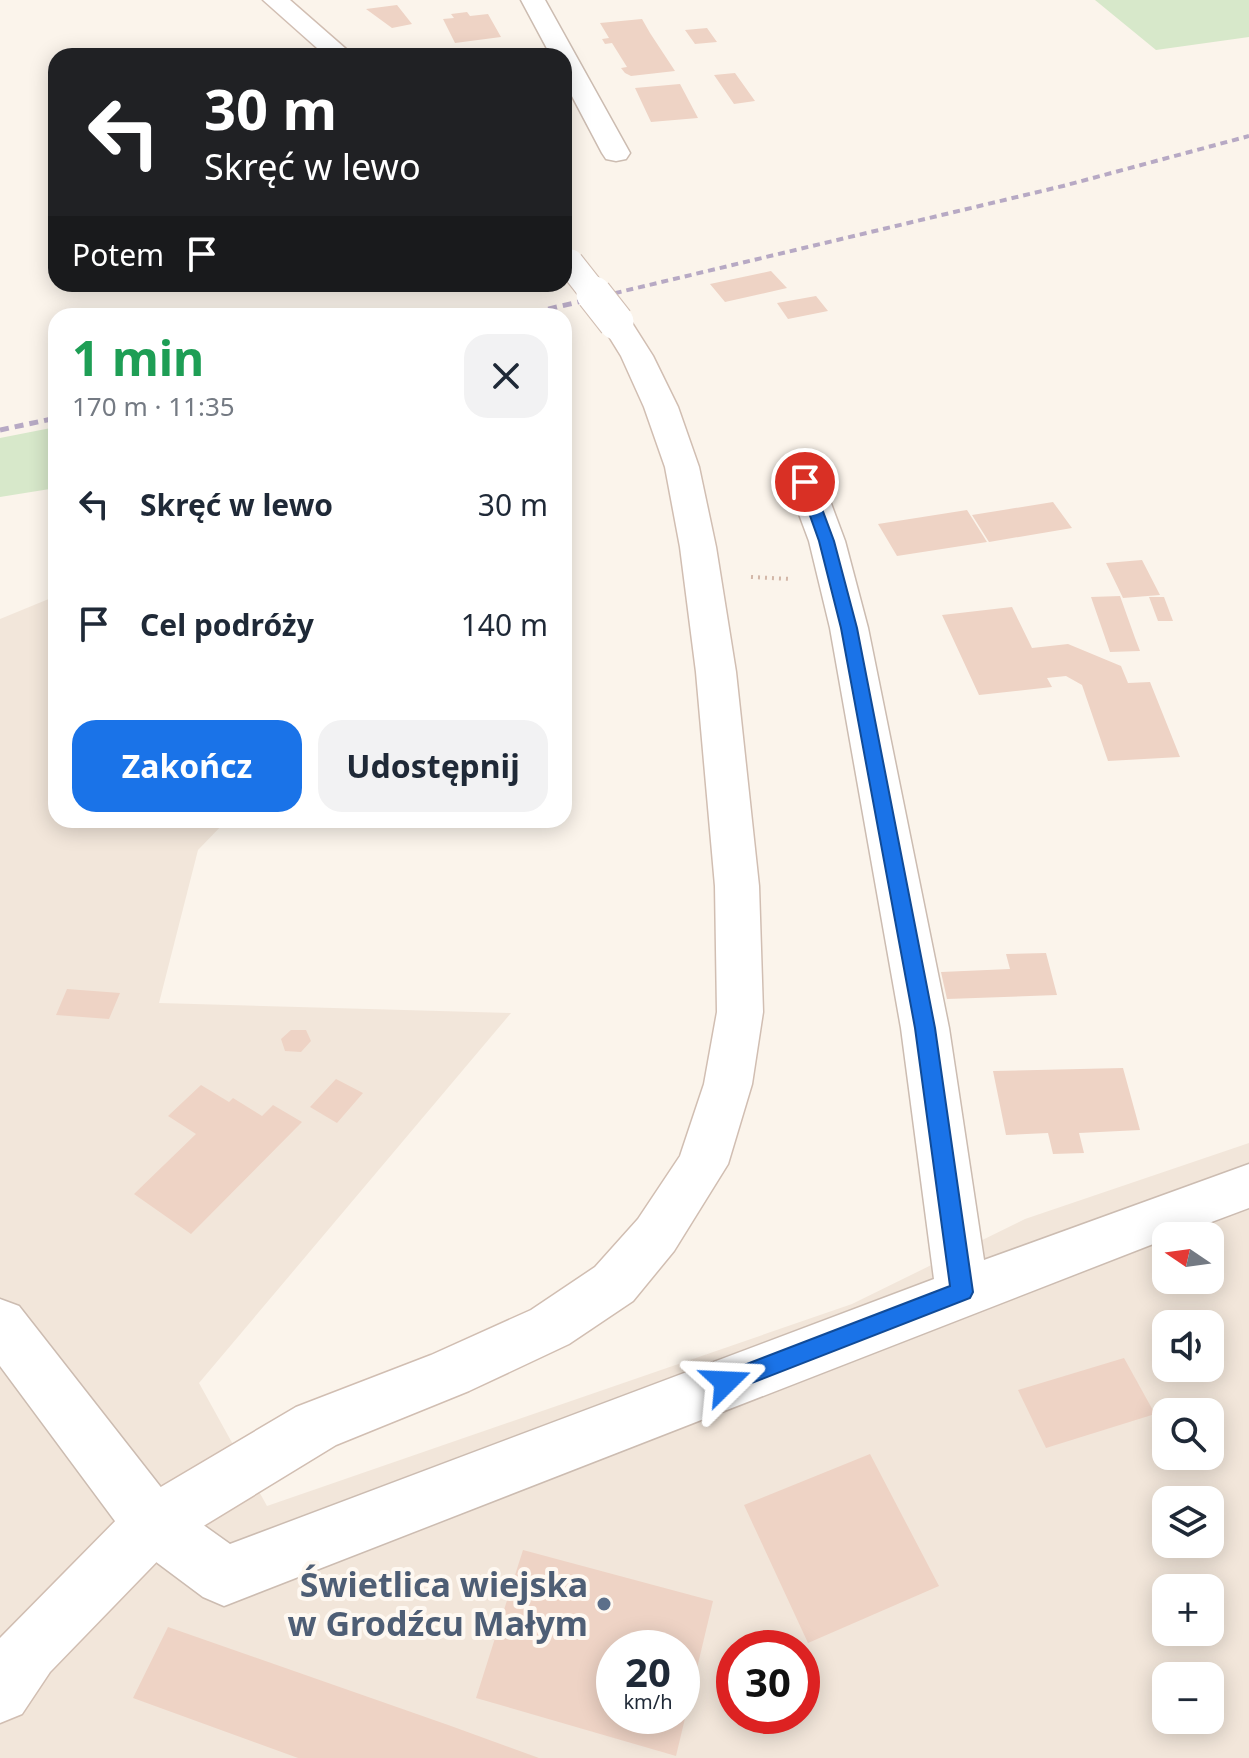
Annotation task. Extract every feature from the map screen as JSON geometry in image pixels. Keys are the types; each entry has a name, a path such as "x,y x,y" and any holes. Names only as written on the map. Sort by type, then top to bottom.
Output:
{"street":[{"path":"275,0 332,48"},
{"path":"533,0 559,48"},
{"path":"572,72 616,153"},
{"path":"0,1692 28,1650 153,1524 316,1426 450,1373 550,1327 614,1284 656,1235 703,1164 728,1084 740,1012 737,886 717,687 698,547 682,467 661,407 637,356 616,322 572,266"},
{"path":"805,482 827,541 849,628 925,1028 962,1292"},
{"path":"0,1323 153,1524 224,1576 962,1292 1249,1186"}],"path":[{"path":"749,565 751,578 804,579"}],"shaded area":[{"path":"48,599 48,828 219,828 198,850 159,1003 511,1013 199,1383 267,1506 852,1304 1025,1219 1249,1143 1249,1758 0,1758 0,619"}],"green space":[{"path":"1095,0 1249,0 1249,37 1156,50"},
{"path":"48,429 48,489 0,497 0,438"}],"building":[{"path":"397,5 412,24 392,28 366,9"},
{"path":"467,12 470,16 488,14 501,37 455,43 443,19 454,18 451,14"},
{"path":"642,19 675,71 631,76 621,68 627,67 612,43 605,44 602,39 609,38 600,23"},
{"path":"707,28 717,42 695,44 685,30"},
{"path":"735,73 755,101 734,104 714,75"},
{"path":"680,84 698,118 651,122 635,88"},
{"path":"771,271 787,288 725,302 710,284"},
{"path":"816,296 828,311 788,319 777,303"},
{"path":"1053,502 1072,528 989,542 972,515"},
{"path":"967,510 987,542 897,556 878,524"},
{"path":"1142,560 1160,595 1123,598 1106,563"},
{"path":"1120,596 1140,651 1110,652 1091,597"},
{"path":"1149,597 1164,597 1173,621 1158,621"},
{"path":"1012,607 1032,648 1068,644 1121,666 1128,683 1150,682 1180,757 1108,761 1082,685 1066,676 1047,678 1052,687 979,695 942,615"},
{"path":"1046,953 1057,995 947,999 941,972 1010,969 1006,954"},
{"path":"67,989 120,993 109,1019 56,1015"},
{"path":"291,1030 306,1030 311,1041 301,1052 285,1051 281,1039"},
{"path":"1123,1068 1140,1130 1079,1133 1084,1153 1053,1154 1048,1133 1006,1135 993,1071"},
{"path":"336,1079 363,1093 337,1123 310,1107"},
{"path":"201,1085 229,1102 233,1098 262,1116 273,1105 302,1122 191,1234 134,1194 196,1134 168,1116"},
{"path":"1124,1358 1152,1409 1152,1415 1046,1448 1018,1390"},
{"path":"870,1454 939,1586 820,1638 820,1630 802,1630 744,1505"},
{"path":"523,1550 713,1601 700,1655 700,1630 596,1630 596,1733 476,1698"},
{"path":"168,1627 539,1758 298,1758 133,1698"},
{"path":"600,1734 681,1734 676,1756"}],"railway":[{"path":"603,296 1063,186 1249,136"},
{"path":"553,308 612,294"},
{"path":"0,430 48,420"}],"place":[{"name":"Świetlica wiejska w Grodźcu Małym","path":"604,1604"}],"route":[{"path":"726,1382 962,1292 925,1028 849,628 827,541 805,482"}]}
